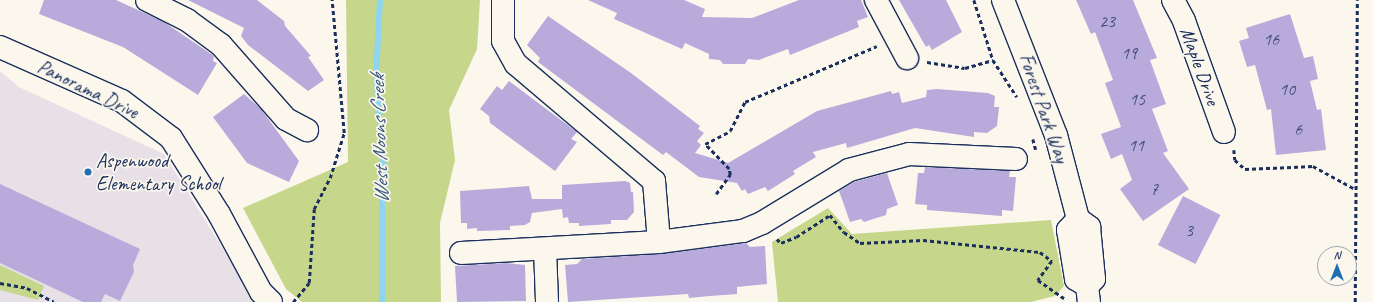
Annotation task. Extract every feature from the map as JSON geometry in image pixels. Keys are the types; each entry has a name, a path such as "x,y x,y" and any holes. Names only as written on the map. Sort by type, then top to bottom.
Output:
{"street":[{"path":"147,0 187,20 221,45 286,119 307,130"},
{"path":"503,0 503,41 516,64 654,181 659,242"},
{"path":"876,0 906,58"},
{"name":"Forest Park Way","path":"1003,0 1056,135 1078,219 1089,227 1094,279 1088,294"},
{"name":"Maple Drive","path":"1173,0 1184,21 1224,132"},
{"name":"Panorama Drive","path":"0,47 122,101 166,133 219,214 261,292 271,302"},
{"path":"461,252 545,249 659,242 743,231 762,223 848,170 910,154 1016,159"},
{"path":"545,249 547,302"}],"path":[{"path":"294,302 309,283 314,209 330,178 344,133 332,0"},
{"path":"906,58 964,68 993,60 974,0"},
{"path":"1355,302 1357,0"},
{"path":"716,194 730,174 729,169 705,144 730,132 745,102 896,38"},
{"path":"1224,132 1234,146 1235,160 1245,169 1313,166 1355,189"},
{"path":"762,223 781,243 830,215 844,232 860,244 923,240 1040,252 1052,261 1038,280 1064,298 1064,302"},
{"path":"0,283 27,288 54,302"}],"shaded area":[{"name":"Aspenwood Elementary School","path":"0,71 19,87 164,154 256,302 0,302"}],"green space":[{"path":"346,0 480,0 477,49 449,110 455,160 440,223 441,302 302,302 286,289 243,208 348,162"},
{"path":"828,208 852,234 1051,220 1064,286 1055,296 1031,302 778,302 772,242"},
{"path":"0,265 44,286 38,300 0,290"}],"building":[{"path":"44,0 116,0 164,22 214,56 213,61 217,63 198,95 123,47 39,14"},
{"path":"188,0 257,0 284,21 285,26 311,56 308,57 324,80 308,91 248,45 241,36 244,28"},
{"path":"588,0 684,0 705,9 702,17 752,18 799,0 861,0 868,17 857,21 859,27 790,55 788,49 759,60 748,59 745,64 723,64 720,60 709,59 709,54 685,43 682,49 614,19 617,13"},
{"path":"899,0 946,0 962,32 932,50 929,45 926,47"},
{"path":"1076,0 1133,0 1157,58 1150,60 1166,104 1152,109 1168,151 1163,153 1189,189 1143,221 1120,189 1132,180 1122,154 1111,159 1101,134 1121,127 1105,83 1113,80 1095,32 1091,34"},
{"path":"1290,14 1304,58 1313,56 1318,79 1310,81 1317,110 1321,109 1326,150 1276,155 1271,109 1267,110 1255,65 1247,67 1239,41 1249,38 1246,28"},
{"path":"548,16 631,73 700,126 698,129 704,133 697,141 701,145 695,153 728,163 817,111 891,91 892,94 899,92 902,103 926,97 927,90 937,89 988,93 995,96 994,107 999,107 997,126 987,133 974,132 974,137 915,128 847,148 846,143 813,152 816,157 793,171 795,174 768,191 765,187 748,194 745,189 742,191 737,183 699,177 666,152 663,155 538,62 540,58 527,45"},
{"path":"509,81 577,132 571,139 577,142 555,171 490,123 489,116 480,109 497,86 502,90"},
{"path":"244,94 261,109 299,161 289,182 247,163 213,117"},
{"path":"925,167 1010,171 1009,177 1016,177 1013,211 1002,210 1002,216 927,210 927,205 915,204 918,173 924,173"},
{"path":"887,173 898,205 887,209 886,215 864,222 861,219 850,222 839,191 854,182"},
{"path":"625,181 630,183 631,192 633,192 634,212 627,220 611,220 611,224 579,226 579,223 569,223 568,217 563,218 562,209 532,213 530,222 525,225 510,226 510,230 477,231 477,228 467,229 467,223 461,223 460,191 529,186 532,199 562,199 562,185"},
{"name":"Aspenwood Elementary School","path":"0,184 140,249 133,265 134,272 120,301 105,294 101,302 83,302 0,263"},
{"path":"1183,196 1220,215 1195,264 1158,245"},
{"path":"746,243 750,247 765,246 767,284 737,287 737,294 689,298 688,294 568,302 565,265 577,264 582,259 660,254"},
{"path":"506,263 525,265 526,301 457,302 455,266"}],"waterway":[{"name":"West Noons Creek","path":"380,0 376,76 385,184 382,196 382,302"}],"place":[{"name":"Aspenwood Elementary School","path":"88,172"}]}
